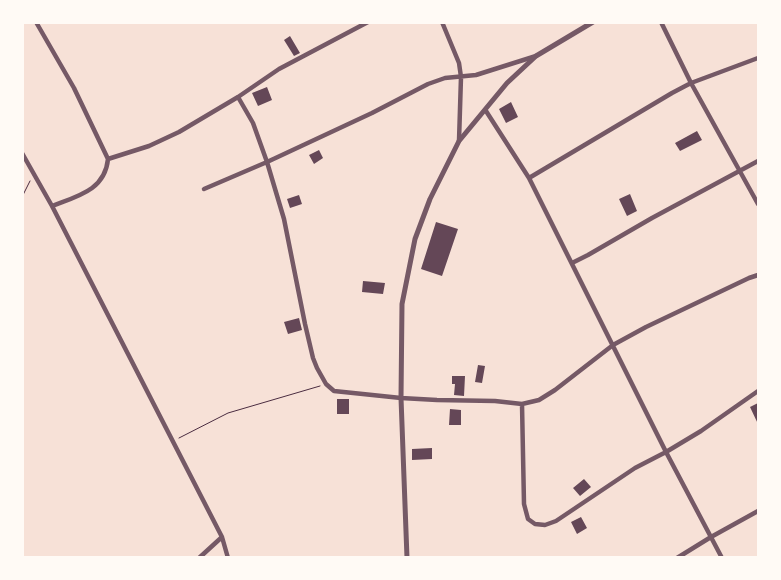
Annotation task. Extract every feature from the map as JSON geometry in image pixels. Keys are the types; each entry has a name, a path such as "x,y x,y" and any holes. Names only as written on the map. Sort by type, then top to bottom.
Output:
{"street":[{"path":"36,22 74,88 108,159 104,176 97,185 82,194 52,206"},
{"path":"108,159 159,142 179,132 238,97 280,69 368,22"},
{"path":"442,22 457,58 460,77 459,141"},
{"path":"204,189 372,113 428,84 445,78 476,76 536,56 594,22"},
{"path":"660,22 691,83 758,204"},
{"path":"407,558 401,398 402,304 414,239 430,198 459,141 486,111 507,83 536,56"},
{"path":"529,178 691,83 758,58"},
{"path":"238,97 253,123 284,219 313,358 326,384 334,391 401,398 496,401 522,404 539,400 555,390 612,345 646,327 758,275"},
{"path":"486,111 529,178 666,452 722,558"},
{"path":"22,153 52,206 222,537 228,558"},
{"path":"572,263 758,162"},
{"path":"522,404 524,504 528,519 535,524 545,526 556,521 635,468 702,430 758,391"},
{"path":"677,558 710,537 758,512"},
{"path":"198,558 222,537"}],"path":[{"path":"22,197 30,183 30,168"},
{"path":"172,441 228,413 326,384"}],"building":[{"path":"290,36 300,53 294,56 284,40"},
{"path":"267,87 272,100 258,106 252,93"},
{"path":"511,102 518,117 506,123 499,109"},
{"path":"697,131 702,140 680,151 675,143"},
{"path":"319,150 323,158 314,164 309,155"},
{"path":"630,194 637,211 627,216 619,199"},
{"path":"299,195 302,204 290,208 287,199"},
{"path":"436,222 458,229 442,276 421,269"},
{"path":"363,281 385,283 383,294 362,292"},
{"path":"299,318 302,330 288,334 284,322"},
{"path":"478,365 485,366 482,383 475,382"},
{"path":"452,376 465,376 464,396 454,395 455,384 452,384"},
{"path":"337,399 349,399 349,414 337,414"},
{"path":"758,403 758,424 750,407"},
{"path":"450,409 461,410 461,425 449,425"},
{"path":"432,448 432,459 412,460 412,449"},
{"path":"584,479 591,487 580,496 573,488"},
{"path":"581,517 587,528 577,534 571,522"}]}
